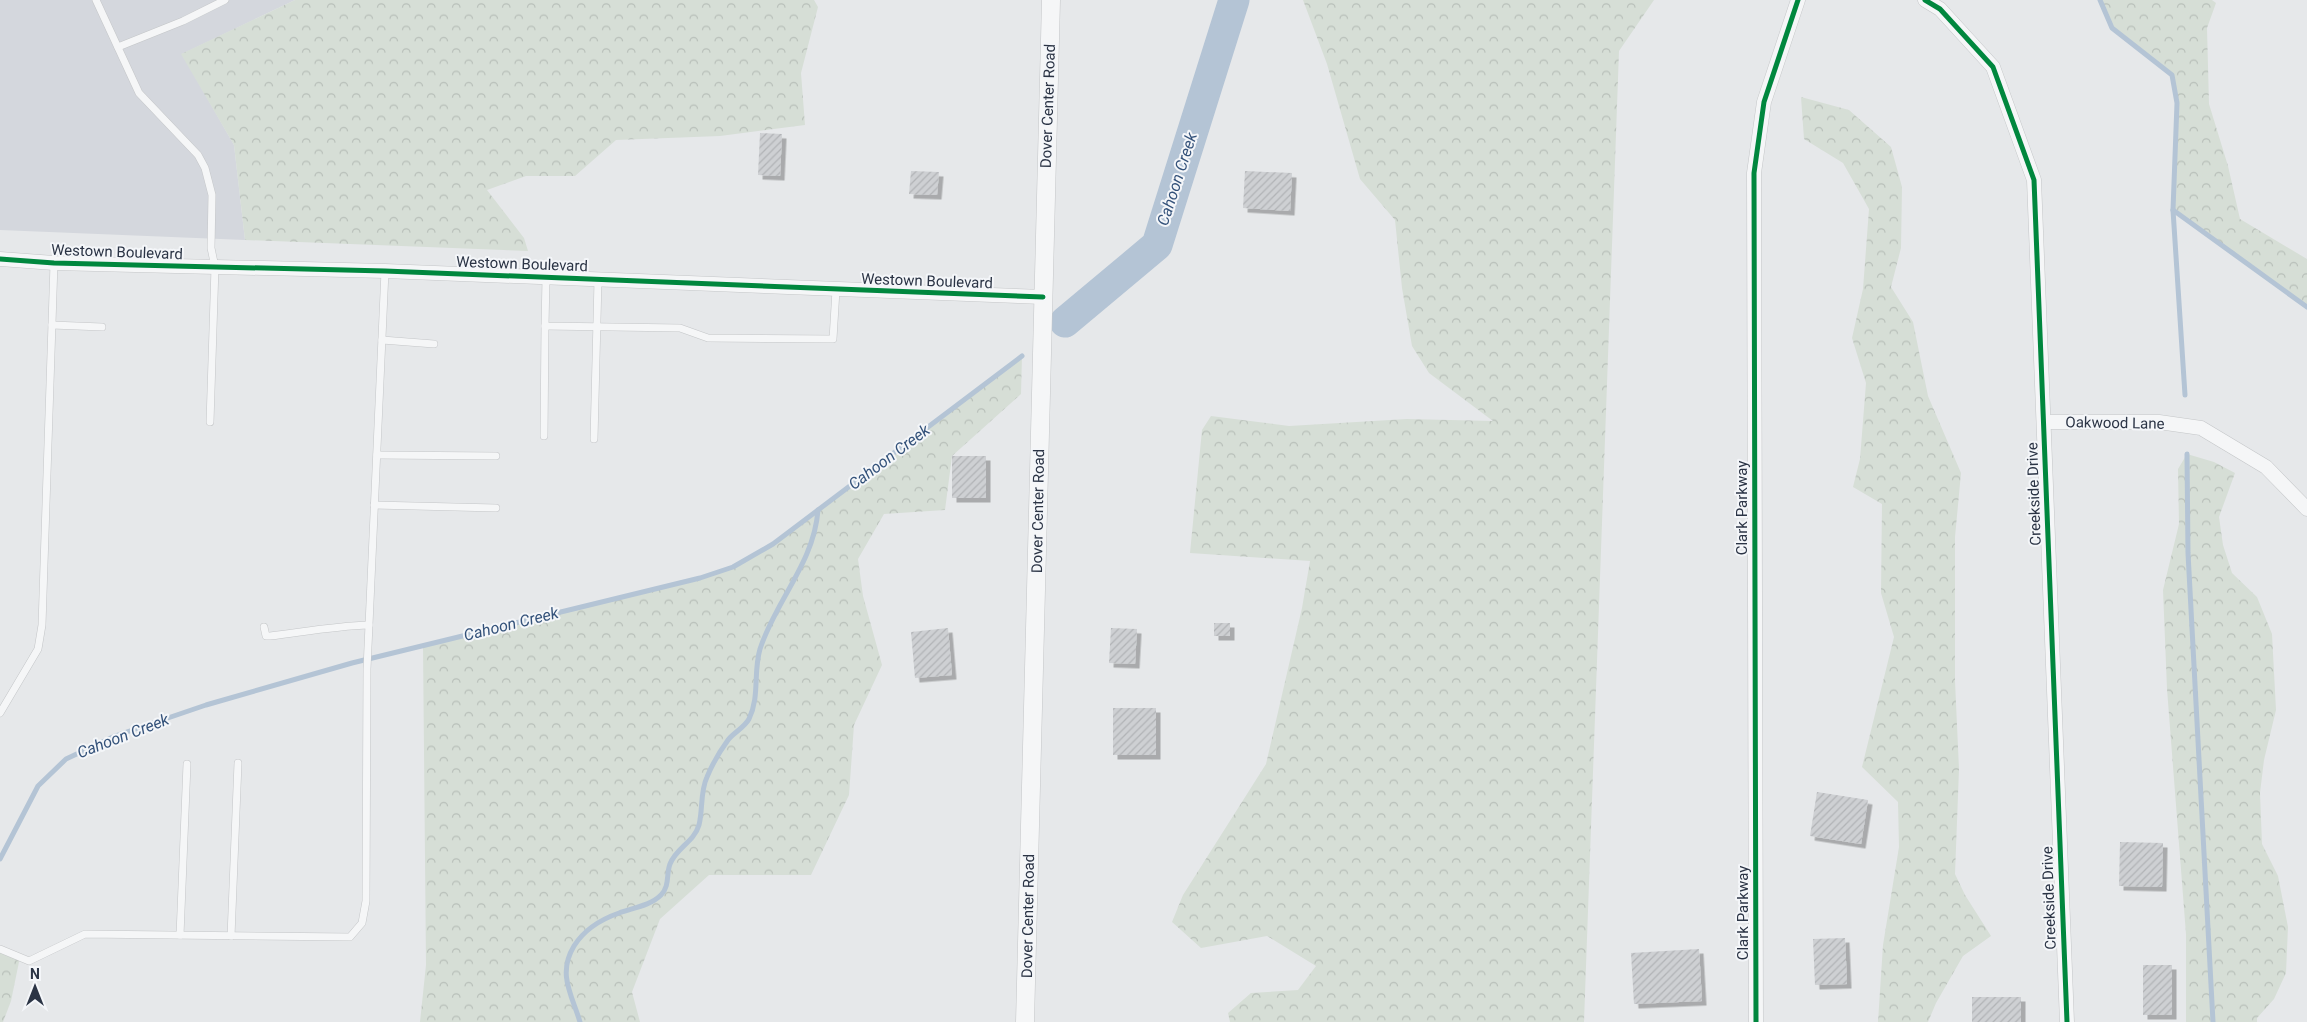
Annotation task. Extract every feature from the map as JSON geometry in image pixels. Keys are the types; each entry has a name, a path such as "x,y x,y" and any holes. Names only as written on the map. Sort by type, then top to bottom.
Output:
{"street":[{"name":"Dover Center Road","path":"1025,1022 1051,0"},
{"name":"Clark Parkway","path":"1756,1022 1754,173 1764,102 1798,0"},
{"name":"Creekside Drive","path":"1925,0 1940,9 1993,67 2034,180 2066,1022"},
{"name":"Westown Boulevard","path":"0,259 54,263 385,271 1043,297"},
{"name":"Oakwood Lane","path":"2044,422 2159,422 2201,428 2266,467 2307,509"}],"lane":[{"path":"96,0 139,93 198,155 205,168 212,195 210,248 215,267 210,422"},
{"path":"118,47 183,21 225,0"},
{"path":"0,713 38,649 42,625 54,263"},
{"path":"0,949 29,961 86,934 350,937 362,923 366,901 368,640 385,271"},
{"path":"544,436 546,278"},
{"path":"594,439 598,280"},
{"path":"545,326 680,328 708,338 833,339 836,290"},
{"path":"52,325 102,327"},
{"path":"382,340 434,344"},
{"path":"377,455 496,456"},
{"path":"374,506 496,508"},
{"path":"264,628 266,636 270,636 336,626 369,625"},
{"path":"231,936 238,763"},
{"path":"180,935 187,764"}],"shaded area":[{"path":"0,0 295,0 182,54 234,145 245,240 0,230"}],"green space":[{"path":"295,0 814,0 818,7 801,73 805,125 720,136 616,140 575,176 526,176 487,190 524,238 528,251 245,240 234,145 181,54"},
{"path":"1303,0 1654,0 1619,51 1584,1022 1230,1022 1228,1013 1251,993 1298,990 1316,966 1267,936 1201,948 1172,922 1183,895 1266,764 1302,608 1310,561 1190,553 1202,430 1211,416 1289,426 1407,419 1493,421 1429,373 1412,346 1402,288 1395,220 1360,179 1327,64"},
{"path":"2100,0 2212,0 2216,3 2207,28 2209,104 2228,166 2240,219 2307,259 2307,307 2173,210 2177,103 2172,75 2112,28"},
{"path":"1801,97 1849,110 1891,147 1902,187 1901,248 1891,287 1913,322 1928,396 1961,473 1955,537 1955,681 1959,769 1955,874 1965,895 1991,936 1963,956 1936,1003 1928,1022 1878,1022 1883,945 1899,847 1898,802 1862,767 1894,637 1881,593 1882,504 1853,487 1860,459 1866,383 1852,338 1863,289 1869,209 1843,163 1804,139"},
{"path":"1022,356 1021,394 952,456 945,510 884,514 858,559 863,596 882,665 854,725 849,795 811,875 709,875 660,919 632,992 640,1022 420,1022 426,965 423,646 700,578 733,567 773,544"},
{"path":"2187,454 2214,462 2235,473 2219,517 2223,545 2232,573 2257,597 2272,634 2276,710 2264,760 2260,793 2262,844 2278,876 2288,927 2286,973 2274,999 2257,1018 2257,1022 2186,1022 2186,934 2167,689 2163,590 2179,524 2178,469"},
{"path":"0,949 20,957 11,1001 3,1022 0,1022"}],"building":[{"path":"760,133 782,134 780,176 758,175"},
{"path":"911,171 939,172 937,195 909,194"},
{"path":"1245,171 1292,173 1290,211 1243,208"},
{"path":"952,456 986,456 986,498 952,498"},
{"path":"1214,623 1230,623 1230,636 1214,636"},
{"path":"948,628 952,675 915,678 911,632"},
{"path":"1111,628 1137,629 1135,664 1109,663"},
{"path":"1113,708 1156,708 1156,755 1113,755"},
{"path":"1817,792 1868,800 1861,844 1810,836"},
{"path":"2120,842 2163,843 2162,887 2119,886"},
{"path":"1845,938 1847,984 1815,985 1813,939"},
{"path":"1699,949 1702,1001 1634,1004 1631,953"},
{"path":"2143,965 2172,965 2172,1015 2143,1015"},
{"path":"1972,997 2021,997 2021,1022 1972,1022"}],"waterway":[{"name":"Cahoon Creek","path":"1065,322 1157,245 1234,0"},
{"path":"2100,0 2112,28 2172,75 2177,103 2173,210 2185,395"},
{"path":"2173,210 2307,307"},
{"name":"Cahoon Creek","path":"0,859 38,786 66,759 115,736 206,705 352,663 700,578 733,567 773,544 1022,356"},
{"path":"2187,454 2188,553 2213,1022"},
{"path":"580,1022 566,975 569,956 578,940 594,926 613,915 652,902 664,891 673,858 697,831 703,789 711,768 728,740 749,719 754,702 760,649 775,614 810,547 818,510"}],"cycle path":[{"path":"1756,1022 1754,173 1764,102 1798,0"},
{"path":"1925,0 1940,9 1993,67 2034,180 2067,1022"},
{"path":"0,259 54,263 385,271 1043,297"}]}
